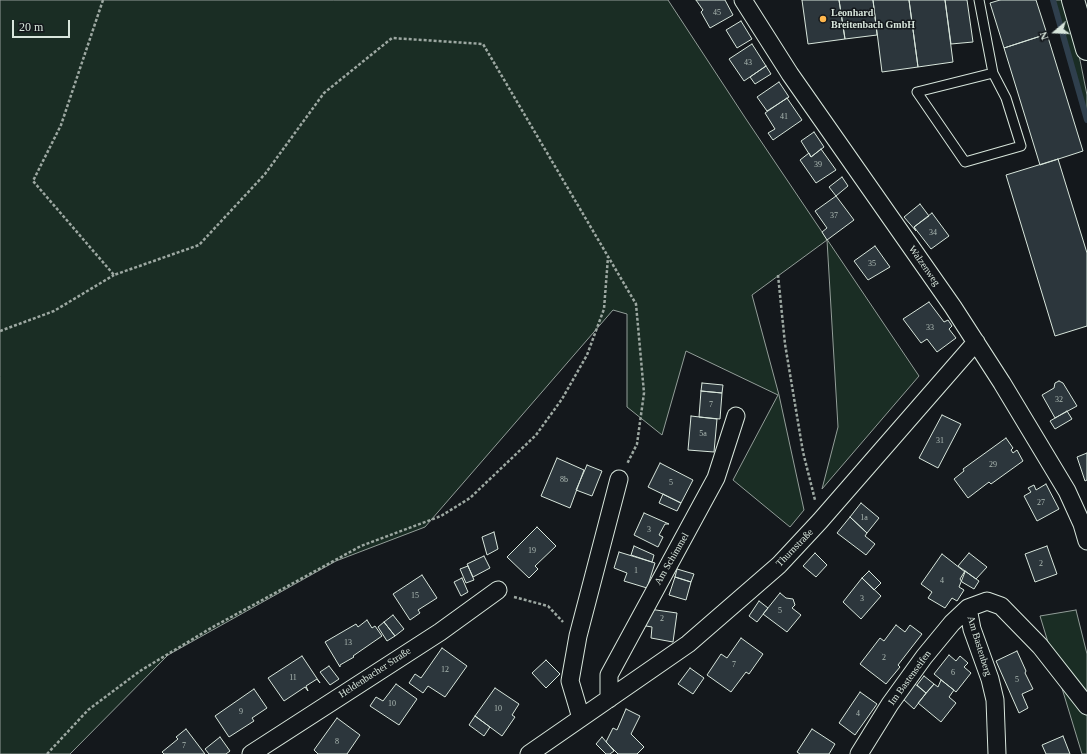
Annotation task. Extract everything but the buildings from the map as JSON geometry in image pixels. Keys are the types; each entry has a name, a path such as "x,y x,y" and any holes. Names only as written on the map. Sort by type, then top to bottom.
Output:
{"main road":[{"path":"1073,0 1087,49"}],"street":[{"name":"Walzenweg","path":"744,0 790,74 976,342 1067,491 1082,524 1087,541"},
{"name":"Thurnstraße","path":"533,753 688,644 779,565 820,522 976,342"},
{"name":"Am Schimmel","path":"609,699 609,675 716,478 736,416"},
{"path":"581,718 570,681 578,636 619,479"},
{"name":"Heldenbacher Straße","path":"251,754 440,632 498,590"},
{"name":"Am Bastenberg","path":"997,754 995,700 990,679 972,629 968,608 987,601 1001,606 1040,646 1087,706"},
{"name":"Im Bastenseifen","path":"859,754 890,704 924,657 952,623 968,608"}],"lane":[{"path":"979,0 993,73 1006,98 1021,146 965,162 917,92 993,73"}],"path":[{"path":"103,0 61,125 33,181 114,275"},
{"path":"0,331 54,311 114,275 199,245 265,174 324,93 392,38 483,44 636,304 644,393 637,444 619,479"},
{"path":"46,754 88,710 140,670 298,579 361,546 441,516 476,493 536,435 562,399 587,355 604,309 608,256"},
{"path":"778,275 785,344 803,452 820,522"},
{"path":"523,601 548,606 568,628"}],"green space":[{"path":"0,0 668,0 919,376 822,489 838,427 827,240 752,295 779,395 804,510 790,527 733,480 778,395 686,351 662,435 627,407 627,314 613,310 425,527 336,561 168,655 70,754 0,754"},
{"path":"1053,0 1068,0 1087,95 1087,120"},
{"path":"1076,610 1087,654 1087,754 1082,754 1040,616"}],"waterway":[{"path":"1053,0 1087,120"}],"place":[{"name":"Leonhard Breitenbach GmbH","path":"823,19"}]}
